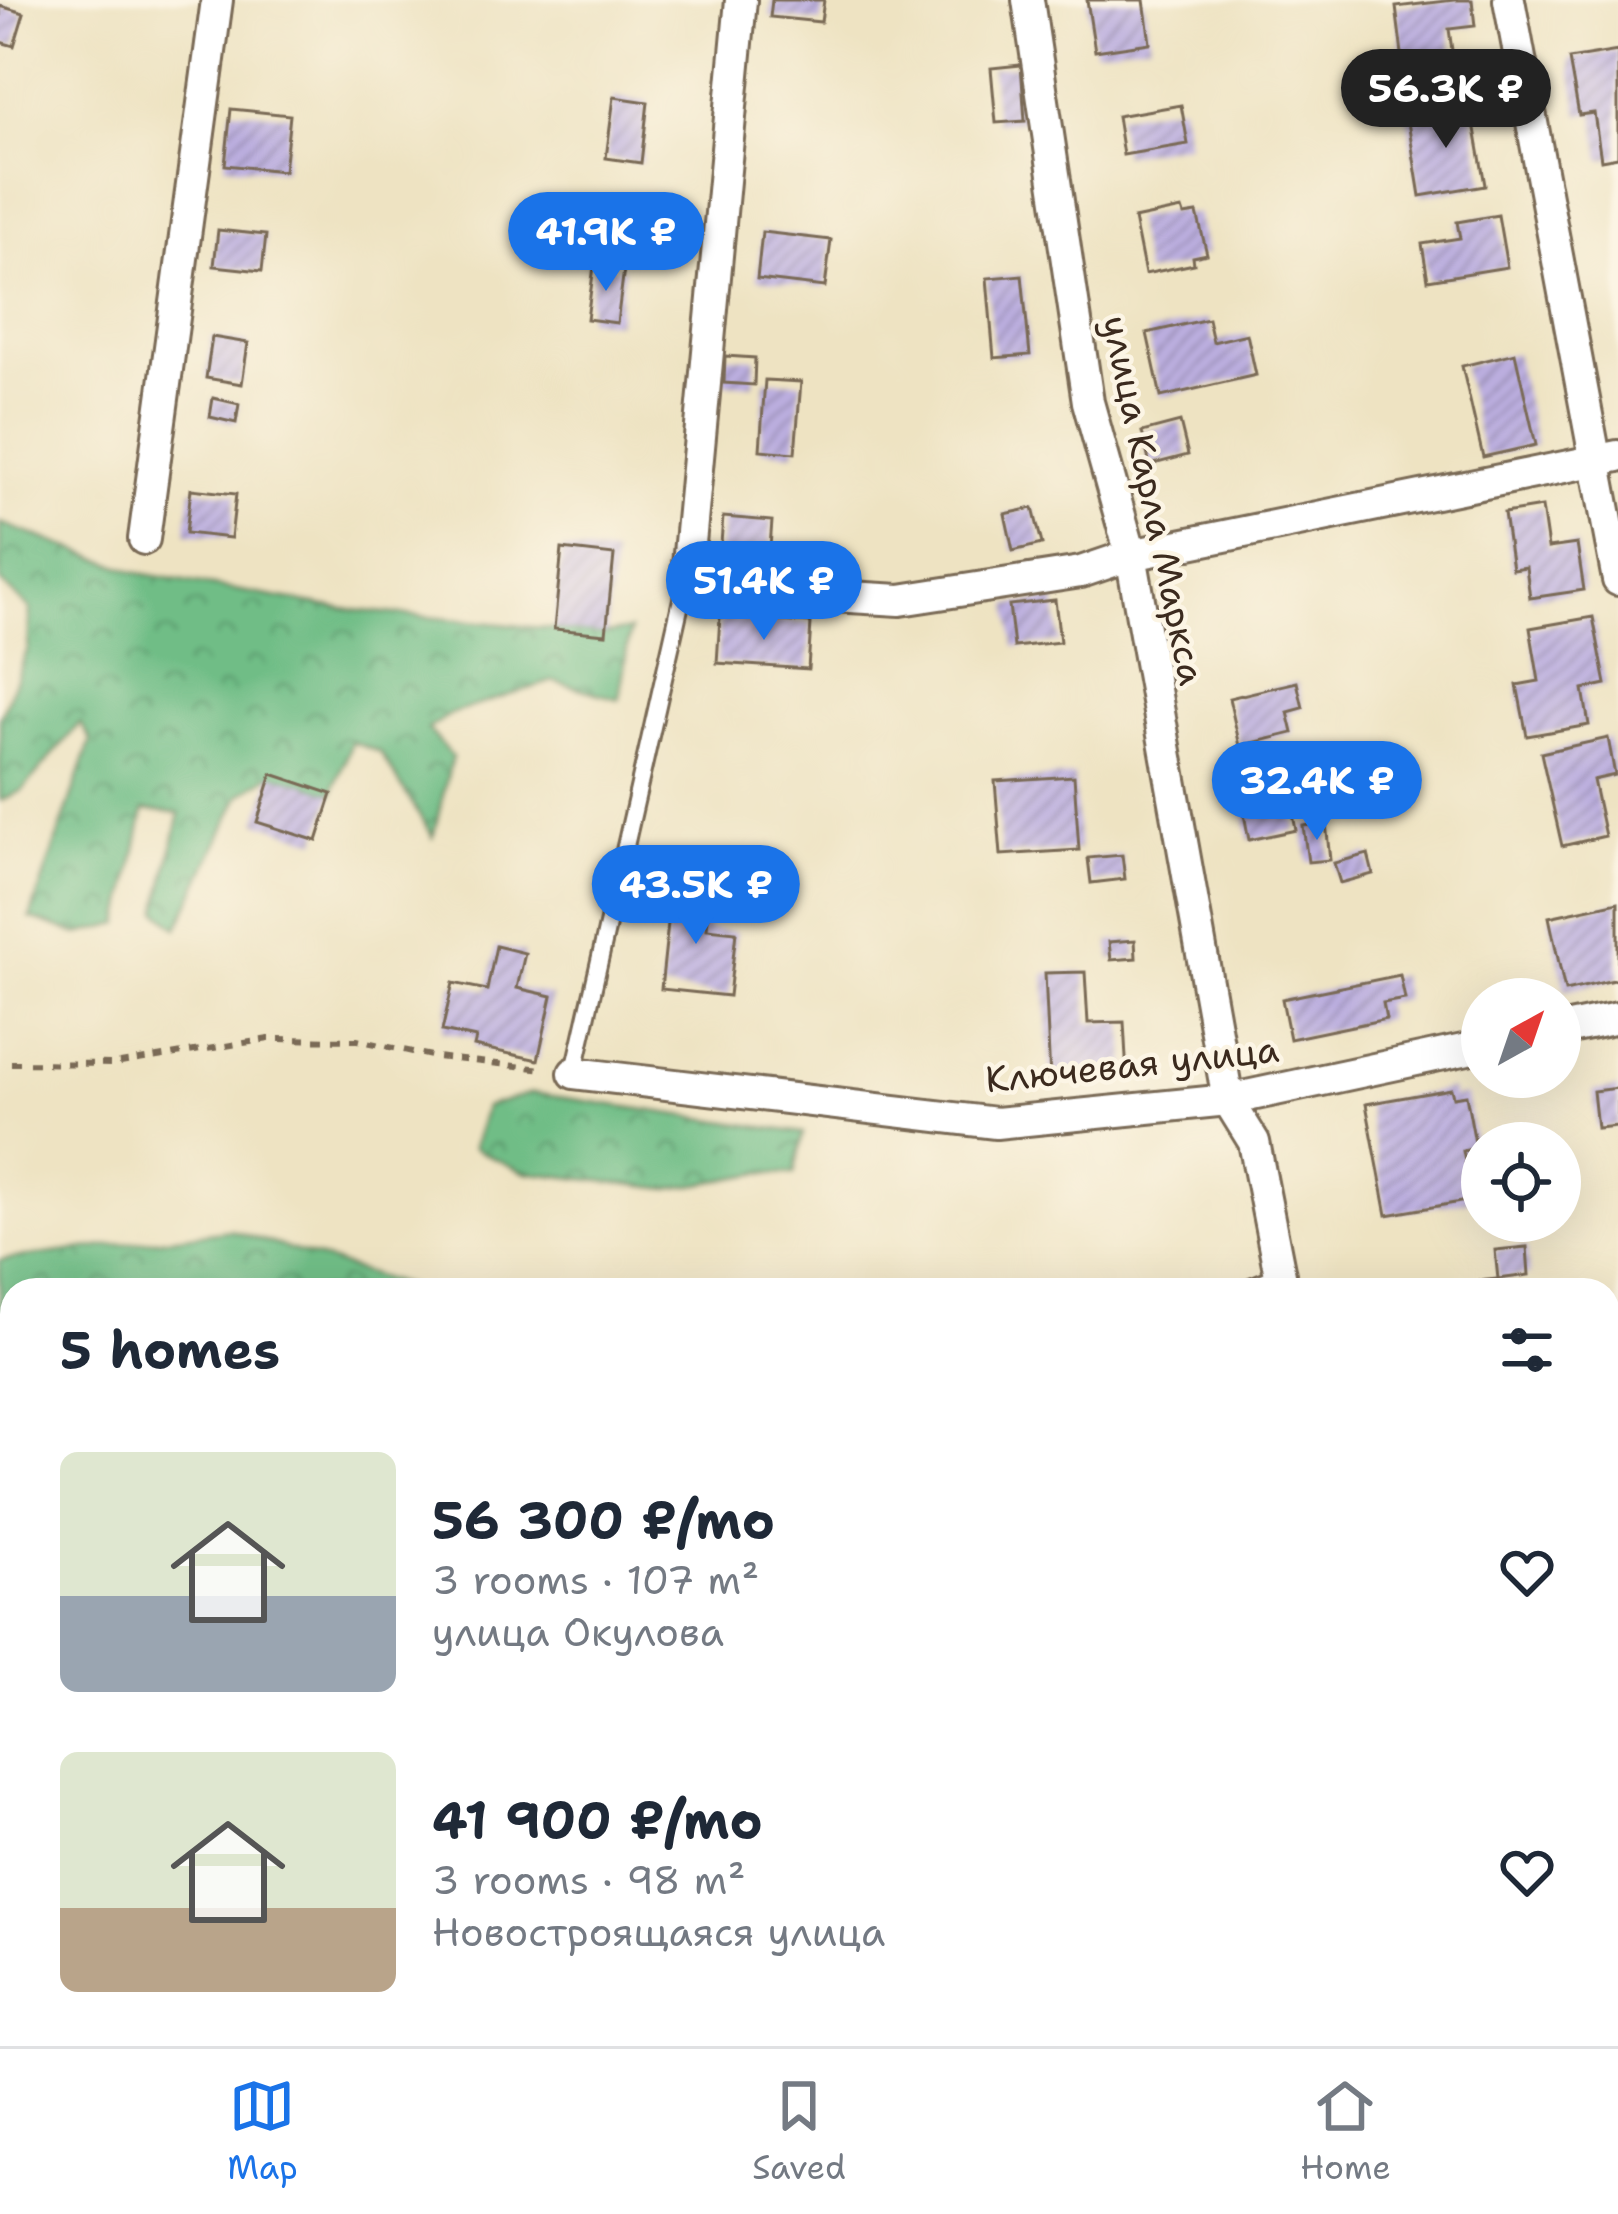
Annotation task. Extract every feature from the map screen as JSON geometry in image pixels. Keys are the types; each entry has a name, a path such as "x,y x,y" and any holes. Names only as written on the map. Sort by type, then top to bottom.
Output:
{"street":[{"path":"144,539 217,0"},
{"path":"741,0 687,575 731,590 900,600 1081,572 1131,554 1607,458"},
{"name":"улица Карла Маркса","path":"1028,0 1088,402 1131,554 1228,1100 1254,1142 1281,1278"},
{"path":"1509,0 1607,458 1618,580"},
{"path":"1581,1026 1618,1018"},
{"name":"Ключевая улица","path":"574,1073 996,1123 1228,1100 1461,1050"}],"lane":[{"path":"574,1073 687,575"}],"path":[{"path":"11,1063 114,1064 269,1039 356,1040 436,1057 574,1073"}],"green space":[{"path":"0,523 139,573 343,609 606,634 630,630 619,699 553,681 450,714 428,729 452,757 433,837 380,752 352,742 332,794 272,774 240,795 178,928 158,911 180,813 144,810 121,924 78,934 30,918 91,740 80,723 23,790 0,801 0,718 28,649 30,609 0,582"},
{"path":"532,1093 803,1133 794,1174 761,1173 670,1189 524,1172 473,1148 485,1107"},
{"path":"230,1230 381,1278 0,1278 0,1260"}],"building":[{"path":"772,0 824,0 821,22 770,17"},
{"path":"1087,0 1144,0 1150,43 1095,51"},
{"path":"1472,0 1475,26 1449,29 1456,79 1406,85 1396,7"},
{"path":"0,6 24,13 14,46 0,42"},
{"path":"1618,51 1618,157 1601,160 1594,113 1579,115 1569,59"},
{"path":"1021,65 1025,121 996,123 991,68"},
{"path":"614,97 648,102 641,163 606,158"},
{"path":"1181,105 1188,144 1123,155 1117,116"},
{"path":"1471,106 1485,185 1420,196 1407,116"},
{"path":"231,109 290,115 284,171 225,165"},
{"path":"1182,209 1184,215 1197,213 1207,254 1193,257 1194,264 1145,274 1134,219"},
{"path":"1498,215 1507,267 1428,280 1422,244 1460,238 1457,222"},
{"path":"218,230 266,235 262,271 214,266"},
{"path":"762,232 831,240 825,287 757,279"},
{"path":"594,266 624,269 617,323 587,319"},
{"path":"1022,275 1030,355 994,358 987,278"},
{"path":"1208,319 1213,342 1247,334 1256,375 1161,397 1147,333"},
{"path":"212,337 248,343 242,384 206,378"},
{"path":"1515,353 1536,445 1483,457 1462,366"},
{"path":"725,356 755,358 754,385 724,383"},
{"path":"765,380 801,382 795,453 760,450"},
{"path":"213,398 239,404 236,423 210,417"},
{"path":"1180,422 1188,455 1150,465 1142,432"},
{"path":"191,489 236,494 231,538 186,533"},
{"path":"1542,507 1548,548 1577,544 1584,590 1530,598 1526,567 1512,569 1504,513"},
{"path":"1033,508 1042,544 1013,551 1005,514"},
{"path":"723,517 772,521 769,560 720,557"},
{"path":"562,549 614,555 606,634 554,629"},
{"path":"1055,600 1060,642 1014,647 1009,605"},
{"path":"720,617 811,623 808,669 717,663"},
{"path":"1593,617 1606,684 1583,689 1589,725 1527,736 1517,685 1539,681 1530,628"},
{"path":"1297,682 1303,708 1288,712 1293,733 1240,746 1229,698"},
{"path":"1608,738 1615,775 1593,780 1605,836 1562,846 1541,753"},
{"path":"1297,751 1302,785 1284,787 1279,753"},
{"path":"272,774 332,794 317,841 257,822"},
{"path":"1074,776 1079,850 1001,855 995,781"},
{"path":"1290,799 1296,830 1249,840 1243,809"},
{"path":"1326,823 1330,860 1308,862 1303,826"},
{"path":"1368,854 1373,874 1340,883 1334,863"},
{"path":"1122,855 1125,879 1091,883 1088,858"},
{"path":"672,886 711,890 707,929 736,932 729,996 661,989"},
{"path":"1618,902 1618,979 1581,987 1581,978 1562,978 1549,917"},
{"path":"1135,940 1136,958 1111,960 1109,942"},
{"path":"496,946 525,953 517,988 552,996 538,1060 474,1046 476,1038 442,1031 453,983 487,990"},
{"path":"1085,972 1088,1023 1124,1022 1127,1076 1050,1079 1045,973"},
{"path":"1400,975 1405,999 1383,1003 1386,1019 1290,1039 1282,999"},
{"path":"1618,1088 1618,1126 1597,1128 1593,1091"},
{"path":"1451,1089 1453,1097 1467,1098 1471,1122 1461,1122 1461,1202 1387,1215 1366,1104"},
{"path":"1527,1247 1529,1275 1498,1278 1495,1250"}]}
